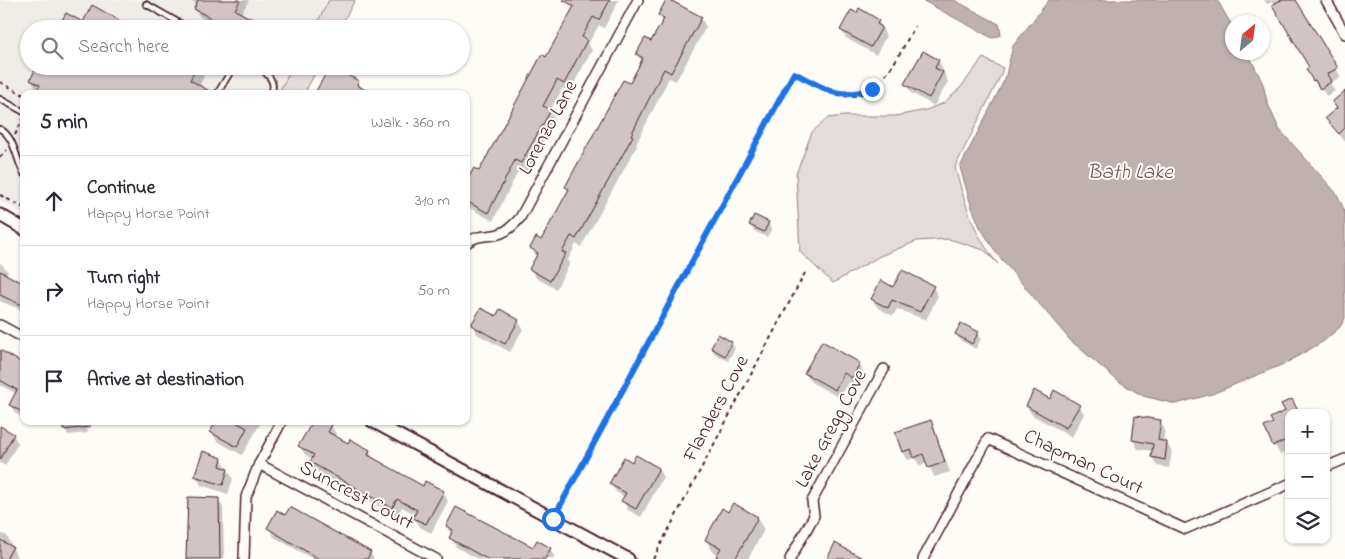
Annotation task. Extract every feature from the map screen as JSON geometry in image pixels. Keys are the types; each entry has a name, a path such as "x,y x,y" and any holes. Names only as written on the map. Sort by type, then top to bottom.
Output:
{"street":[{"name":"Lorenzo Lane","path":"470,242 483,237 500,236 520,218 638,0"},
{"path":"1326,0 1345,34"},
{"path":"0,215 20,227"},
{"path":"0,326 20,336"},
{"name":"Lake Gregg Cove","path":"790,559 814,516 812,501 884,369"},
{"path":"244,559 246,496 259,464 280,425"},
{"path":"379,425 628,559"},
{"name":"Chapman Court","path":"923,559 988,439 1185,529 1285,486"},
{"path":"1330,465 1345,459"},
{"name":"Suncrest Court","path":"259,464 436,559"}],"lane":[{"path":"146,4 174,20"},
{"path":"219,90 229,75"},
{"path":"269,75 271,77 273,90"},
{"path":"0,99 20,110"},
{"path":"0,129 6,132 20,163"}],"path":[{"path":"553,519 794,73 838,95 855,94 872,89 887,76 915,26"},
{"path":"0,82 20,93"},
{"path":"0,195 20,206"},
{"name":"Flanders Cove","path":"653,559 806,271"}],"shaded area":[{"path":"0,0 329,0 319,20 20,20 20,75 288,75 280,90 20,90 20,212 0,201"},
{"path":"329,0 355,0 344,20 319,20"},
{"path":"983,58 1003,68 955,167 966,205 976,230 998,264 984,250 949,239 917,241 880,256 833,283 800,252 796,174 812,132 828,118 844,116 895,116 926,110 944,103 961,87"},
{"path":"288,75 314,75 306,90 280,90"}],"water":[{"path":"922,0 954,0 999,24 1001,35 992,38"},
{"name":"Bath Lake","path":"1049,0 1216,0 1226,15 1225,60 1251,60 1263,84 1267,102 1279,129 1337,194 1345,212 1345,318 1340,327 1324,341 1286,363 1212,394 1176,404 1143,396 1118,381 1070,340 997,254 980,227 971,205 960,167 1005,79 1013,46"}],"building":[{"path":"198,0 240,0 235,10 254,20 214,20 194,9"},
{"path":"563,0 610,0 599,20 593,17 582,37 587,40 564,84 557,80 543,106 551,110 521,163 515,160 488,213 470,203 470,175 474,168 479,171 542,54 546,57 574,6"},
{"path":"666,0 670,0 702,17 671,73 664,69 631,135 633,136 576,239 571,236 562,252 566,253 550,281 529,269 538,253 530,248 536,237 541,240 569,189 565,187 623,80 630,83 643,58 636,54 645,38 651,41 664,19 658,15"},
{"path":"1281,0 1296,0 1338,68 1327,74 1331,82 1320,89 1306,69 1309,67 1272,5"},
{"path":"92,5 119,20 84,20"},
{"path":"859,8 879,20 877,24 882,27 871,47 840,30 851,10 857,13"},
{"path":"66,13 79,20 62,20"},
{"path":"923,51 939,60 935,68 943,72 929,98 904,84"},
{"path":"32,75 192,75 190,80 208,90 37,90 40,85 30,80"},
{"path":"325,75 347,75 359,81 357,85 365,90 317,90"},
{"path":"1345,91 1345,128 1339,134 1325,118 1337,108 1332,102"},
{"path":"754,215 769,222 764,232 749,225"},
{"path":"902,270 934,286 920,312 892,300 888,308 871,299 881,280 893,287"},
{"path":"0,271 20,282 20,304 0,295"},
{"path":"481,308 496,316 500,309 519,320 505,344 471,325"},
{"path":"961,323 979,332 972,344 955,334"},
{"path":"718,334 732,342 725,356 711,348"},
{"path":"822,341 860,363 852,378 844,373 835,390 804,373"},
{"path":"0,350 20,362 20,411 9,405 17,390 0,380"},
{"path":"1034,390 1050,399 1054,390 1080,405 1066,428 1026,406"},
{"path":"1292,399 1297,409 1285,409 1285,411 1281,404"},
{"path":"1285,411 1285,441 1273,446 1264,427 1273,423 1270,418"},
{"path":"1135,416 1161,420 1158,440 1167,442 1165,460 1151,457 1153,444 1132,440"},
{"path":"931,420 945,462 928,468 923,454 914,458 911,449 902,452 895,432"},
{"path":"63,425 90,425 90,427 63,430"},
{"path":"214,425 241,425 247,428 237,447 210,432"},
{"path":"311,425 332,425 328,432 348,443 350,439 370,450 368,455 423,486 425,481 444,491 426,524 413,518 417,510 397,499 392,508 310,462 314,455 298,446"},
{"path":"0,426 14,434 0,460"},
{"path":"203,451 222,458 220,466 228,469 223,485 194,476"},
{"path":"636,455 659,468 636,509 621,501 626,493 609,484 624,457 632,462"},
{"path":"188,497 219,498 220,559 186,559"},
{"path":"733,503 758,517 735,559 721,559 716,556 721,548 705,540 722,508 728,512"},
{"path":"290,507 371,552 367,559 319,559 267,528 277,510 285,515"},
{"path":"456,507 533,547 537,540 551,548 545,559 487,559 449,538 453,530 446,526"},
{"path":"0,540 13,547 6,559 0,559"},
{"path":"835,543 864,559 827,559"}],"route":[{"path":"553,519 794,73 838,95 855,94 872,89"}]}
